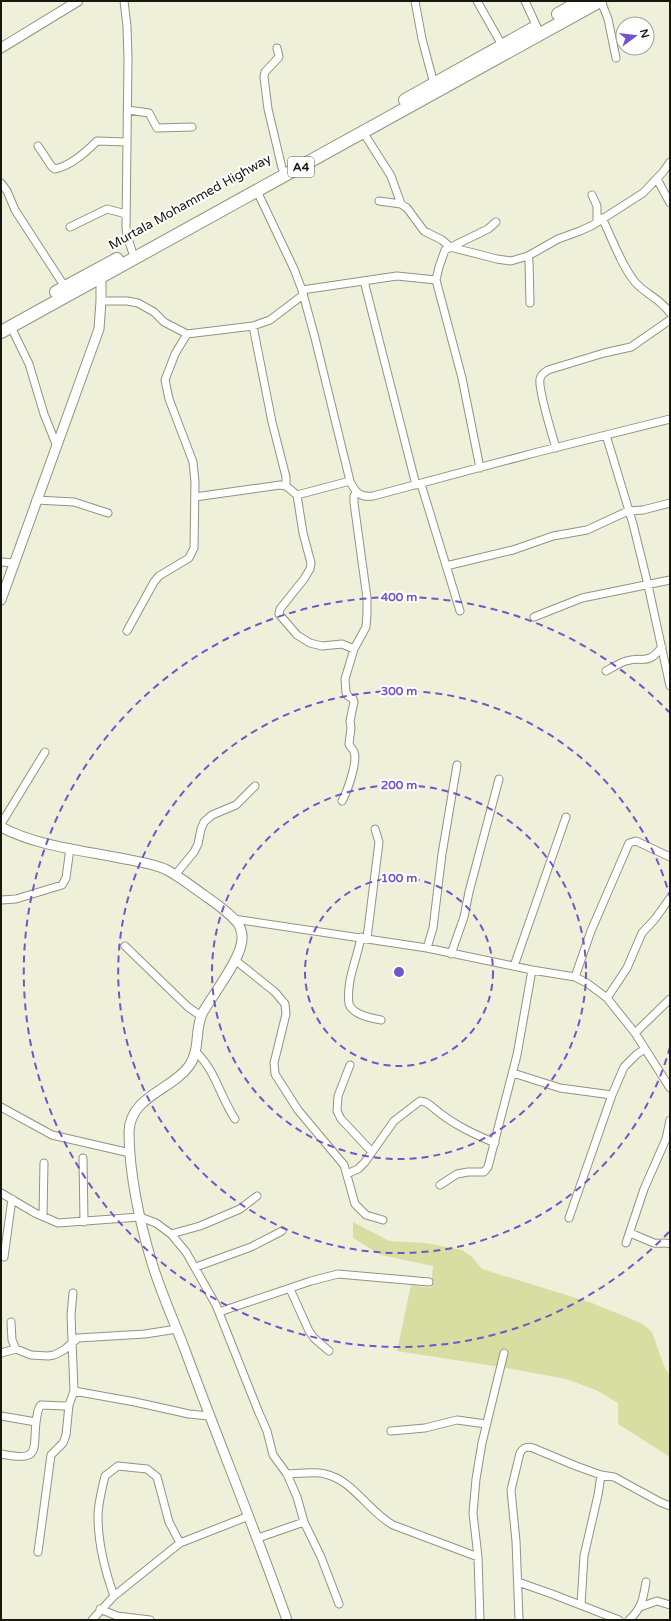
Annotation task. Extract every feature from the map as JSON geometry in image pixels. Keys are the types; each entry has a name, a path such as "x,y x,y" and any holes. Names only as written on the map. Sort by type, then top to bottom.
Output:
{"highway":[{"name":"Murtala Mohammed Highway","path":"4,327 65,287 132,251 184,226 282,168 582,1"},
{"name":"A4","path":"4,327 101,277 184,226 257,191 601,1"}],"street":[{"path":"1,48 78,1"},
{"path":"124,1 128,26 126,214 127,235 132,251"},
{"path":"415,1 422,39 434,84"},
{"path":"477,1 502,45"},
{"path":"525,1 537,27"},
{"path":"601,1 608,19 616,58"},
{"path":"276,48 279,57 265,72 264,77 268,109 282,168"},
{"path":"128,110 149,113 158,128 192,127"},
{"path":"364,132 391,176 402,204 407,208 424,231 442,240 450,247 497,259 511,260 528,256 558,239 580,231 600,220 643,193 657,179 670,162"},
{"path":"38,146 52,167 56,169 74,160 97,141 127,142"},
{"path":"657,179 670,203"},
{"path":"1,183 7,191 15,210 65,287"},
{"path":"257,191 294,269 303,293 350,481 356,492 361,496 366,497 419,484 670,419"},
{"path":"592,195 597,206 600,220 630,275 636,284 662,304 670,313"},
{"path":"379,201 402,204"},
{"path":"70,227 107,209 126,214"},
{"path":"480,468 462,378 436,280 445,250 488,229 496,222"},
{"path":"528,256 530,303"},
{"path":"101,301 128,301 138,303 154,312 164,322 187,334 253,326 270,320 303,293 397,276 436,280"},
{"path":"1,600 98,329 101,301 101,277"},
{"path":"364,281 419,484 460,611"},
{"path":"556,448 541,389 540,379 543,374 548,370 597,355 631,347 670,320"},
{"path":"253,326 272,422 286,477 286,486"},
{"path":"4,327 29,364 44,414 56,444"},
{"path":"127,631 154,582 159,576 189,558 194,548 195,497 193,462 166,387 166,376 175,354 187,334"},
{"path":"606,435 633,524 662,647 667,656 670,686"},
{"path":"297,495 350,481"},
{"path":"195,497 280,485 286,486 297,495 303,533 311,562 310,569 280,609 279,614 297,635 310,643 322,646 342,644 354,649"},
{"path":"342,801 348,790 355,756 349,744 351,728 350,720 354,700 348,696 345,686 348,668 354,649 366,627 367,613 366,592 354,503 354,496 356,492"},
{"path":"36,500 74,502 108,513"},
{"path":"446,566 508,551 568,532 587,530 628,511 643,510 670,503"},
{"path":"1,562 14,564"},
{"path":"534,617 578,599 670,580"},
{"path":"606,671 625,661 650,659 656,655 662,647"},
{"path":"1,824 45,752"},
{"path":"427,948 432,928 442,854 457,765"},
{"path":"452,954 464,917 469,892 499,779"},
{"path":"175,875 194,852 198,844 204,822 212,815 236,805 255,786"},
{"path":"514,966 566,817"},
{"path":"1,827 26,839 140,862 164,869 212,901 234,919 240,927 242,935 241,946 235,960 201,1016 196,1052 190,1065 176,1080 154,1093 136,1110 129,1128 130,1153 140,1217 152,1264 209,1416 258,1538 287,1620"},
{"path":"375,829 379,842 364,937 351,974 349,1004 351,1008 359,1013 381,1020"},
{"path":"575,977 591,931 629,843 636,841 670,857"},
{"path":"1,900 16,899 62,885 66,878 70,848"},
{"path":"607,998 627,968 642,933 655,919 670,898"},
{"path":"234,919 364,937 575,977 587,983 607,998 635,1033 670,1088"},
{"path":"125,946 188,1007 201,1016"},
{"path":"235,960 275,992 285,1004 286,1014 274,1063 275,1074 298,1110 341,1160 347,1174 355,1204 366,1215 382,1220"},
{"path":"440,1185 457,1174 463,1172 484,1172 488,1168 517,1055 532,970"},
{"path":"635,1033 670,999"},
{"path":"569,1218 612,1095 624,1067 633,1057 645,1049"},
{"path":"196,1052 205,1060 210,1068 220,1093 234,1119"},
{"path":"350,1065 338,1096 337,1111 341,1119 372,1152"},
{"path":"513,1073 560,1088 612,1095"},
{"path":"347,1174 358,1169 394,1121 420,1101 426,1102 448,1120 464,1129 495,1143"},
{"path":"1,1108 52,1135 130,1153"},
{"path":"626,1243 644,1189 666,1139 670,1120"},
{"path":"83,1158 84,1222"},
{"path":"43,1216 44,1163"},
{"path":"1,1193 58,1223 140,1217 156,1223 171,1234 186,1252 196,1267 219,1312 267,1431 273,1455 287,1474 297,1497 304,1522 321,1557 339,1604"},
{"path":"171,1234 200,1226 240,1209 256,1196"},
{"path":"4,1257 12,1199"},
{"path":"196,1267 251,1247 282,1231"},
{"path":"630,1233 654,1243 660,1244 666,1242 670,1244"},
{"path":"219,1312 311,1281 338,1274 429,1282"},
{"path":"290,1289 309,1331 314,1338 329,1350"},
{"path":"38,1552 51,1455 63,1443 66,1435 70,1405 74,1391 71,1342 73,1293"},
{"path":"11,1322 12,1340 16,1349"},
{"path":"1,1353 16,1349 31,1355 48,1356 64,1350 71,1342 85,1336 145,1334 177,1329"},
{"path":"480,1620 478,1557 473,1513 476,1479 486,1424 504,1353"},
{"path":"74,1391 136,1402 189,1414 209,1416"},
{"path":"1,1454 26,1457 32,1454 34,1450 38,1407 41,1405 70,1405"},
{"path":"1,1416 36,1422"},
{"path":"390,1431 425,1428 457,1420 486,1424"},
{"path":"519,1620 518,1582 511,1490 516,1466 522,1449 528,1447 533,1448 601,1475 614,1477 670,1506"},
{"path":"114,1596 107,1576 99,1530 98,1515 105,1476 118,1466 147,1469 157,1477 169,1522 180,1543"},
{"path":"287,1474 318,1473 337,1478 385,1520 393,1525 478,1557"},
{"path":"581,1605 584,1556 601,1475"},
{"path":"92,1620 100,1609 114,1596 180,1543 249,1516"},
{"path":"258,1538 304,1522"},
{"path":"518,1582 619,1620"},
{"path":"629,1620 640,1607 646,1582"},
{"path":"640,1607 657,1601 670,1606"},
{"path":"100,1609 117,1616 150,1620"}],"green space":[{"path":"353,1222 389,1241 425,1243 462,1250 472,1257 482,1269 592,1303 641,1323 652,1332 664,1366 670,1376 670,1457 618,1424 618,1403 596,1390 566,1379 507,1368 397,1351 411,1285 431,1288 433,1266 381,1255 353,1238"}]}
